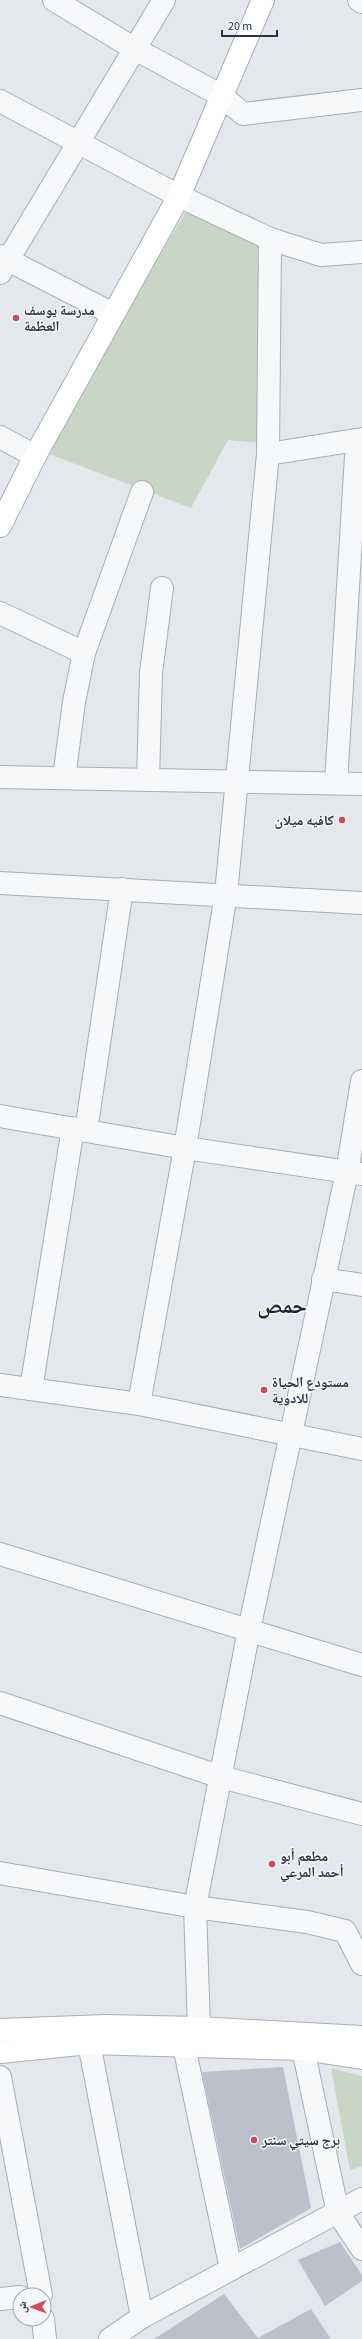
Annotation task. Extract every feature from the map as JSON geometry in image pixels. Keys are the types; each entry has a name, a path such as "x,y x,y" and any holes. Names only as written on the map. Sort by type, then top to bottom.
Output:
{"main road":[{"path":"0,526 35,456 179,196 263,0"},
{"path":"0,2030 106,2026 199,2028 362,2037"},
{"path":"0,2052 89,2043 303,2050 362,2058"}],"street":[{"path":"54,0 135,49 222,96 243,114 362,100"},
{"path":"113,314 3,262 164,0"},
{"path":"0,101 179,196 270,239 321,255 362,252"},
{"path":"139,1404 185,1148 226,894 268,454 270,239"},
{"path":"0,437 35,456"},
{"path":"268,454 360,440 336,783"},
{"path":"64,778 74,702 84,653 142,492"},
{"path":"148,780 151,673 162,588"},
{"path":"0,613 84,653"},
{"path":"0,777 362,784"},
{"path":"0,883 226,894 362,903"},
{"path":"30,1390 79,1130 122,889"},
{"path":"199,2028 195,1907 249,1630 323,1279 355,1173 362,1081"},
{"path":"0,1116 185,1148 355,1173"},
{"path":"323,1279 362,1285"},
{"path":"0,1385 139,1404 362,1449"},
{"path":"0,1554 362,1665"},
{"path":"0,1703 221,1777 362,1814"},
{"path":"0,1873 195,1907 307,1922 345,1931 362,1964"},
{"path":"89,2043 142,2317"},
{"path":"184,2046 231,2269"},
{"path":"303,2050 338,2212 362,2248"},
{"path":"0,2077 39,2287"},
{"path":"110,2339 142,2317 362,2199"},
{"path":"0,2298 12,2297"},
{"path":"44,2327 45,2339"}],"green space":[{"path":"187,210 261,243 259,443 228,440 191,508 41,451"},
{"path":"331,2068 362,2076 362,2166 350,2170"}],"building":[{"name":"برج سيتي سنتر","path":"283,2067 311,2208 240,2249 202,2072"},
{"path":"340,2242 362,2275 362,2281 325,2306 298,2260"},
{"path":"224,2294 258,2338 311,2309 331,2339 154,2339"}],"place":[{"name":"مدرسة يوسف العظمة","path":"16,318"},
{"name":"كافيه ميلان","path":"342,820"},
{"name":"مستودع الحياة للادوية","path":"264,1390"},
{"name":"مطعم أبو أحمد المرعي","path":"272,1864"},
{"name":"برج سيتي سنتر","path":"254,2140"}],"district":[{"name":"حمص","path":"282,1305"}]}
